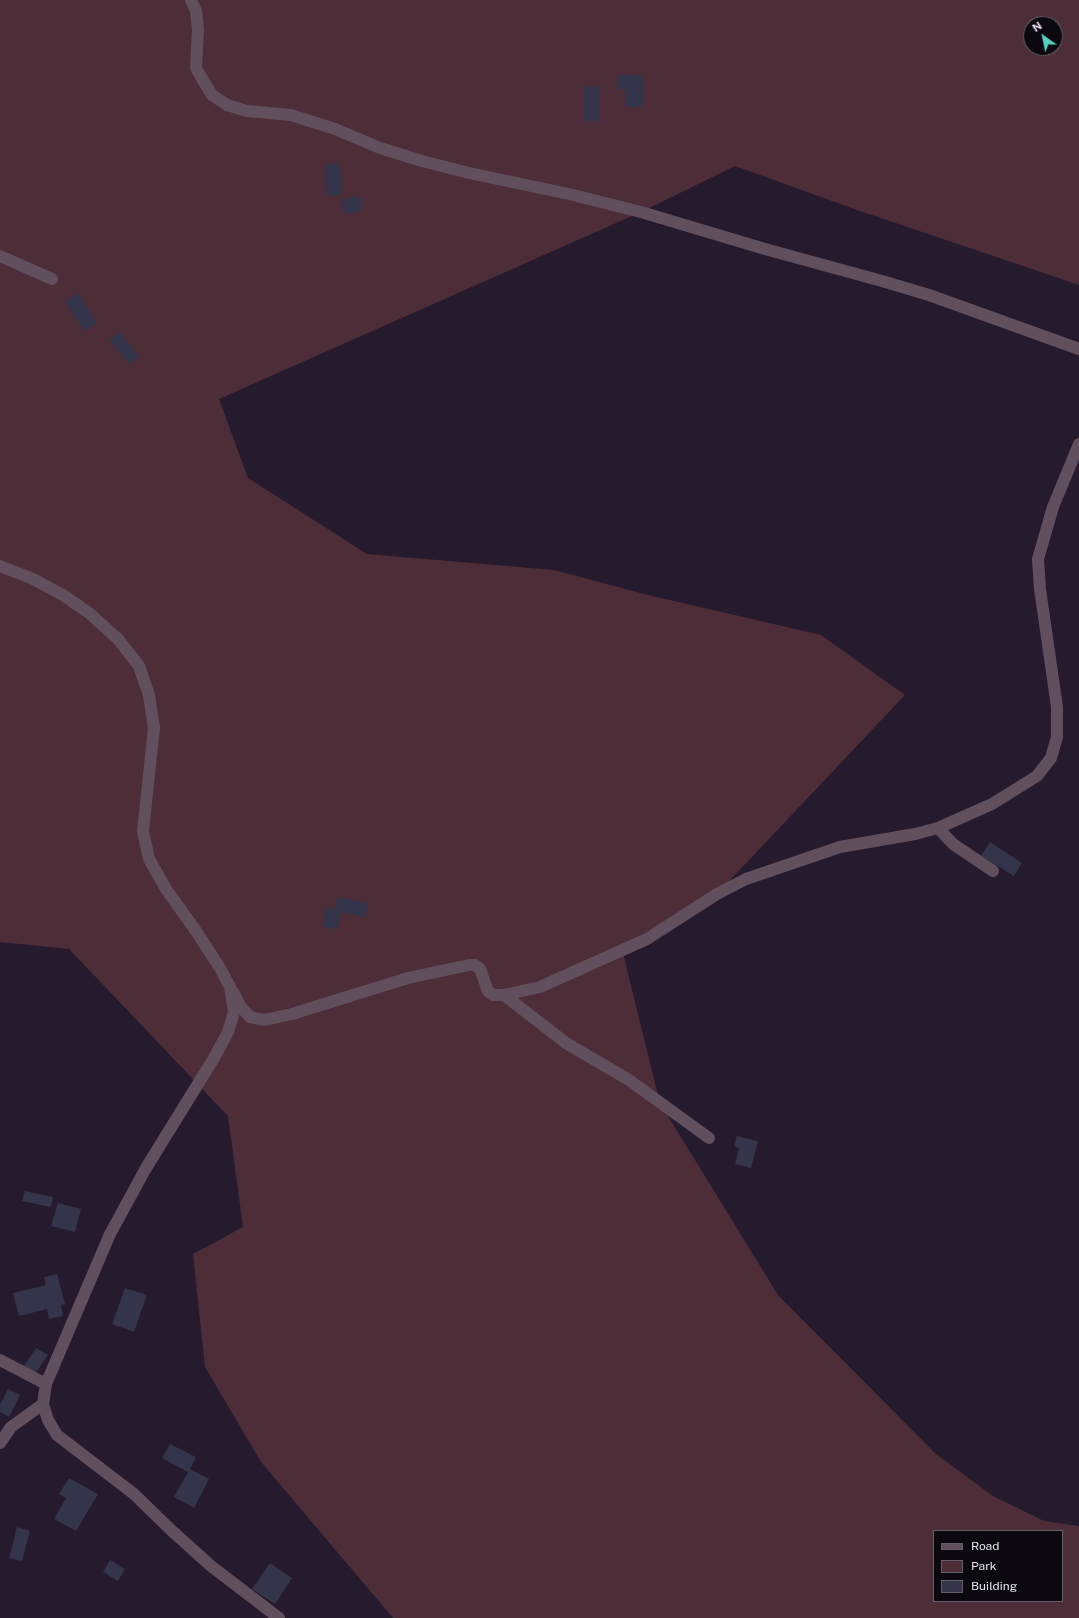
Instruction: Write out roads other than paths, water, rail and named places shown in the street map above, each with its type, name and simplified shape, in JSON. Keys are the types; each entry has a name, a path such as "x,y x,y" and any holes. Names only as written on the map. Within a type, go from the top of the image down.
{"street":[{"path":"191,0 196,11 198,30 196,68 212,94 227,105 247,111 291,115 335,129 380,148 422,161 469,173 569,194 641,212 765,249 882,281 935,297 1079,350"},
{"path":"0,256 52,279"},
{"path":"0,566 31,578 63,595 89,613 118,638 139,666 149,696 154,728 143,831 148,859 166,889 220,968 241,1006 250,1017 264,1020 292,1014 408,978 469,965 480,969 488,991 493,995 504,995 540,987 647,939 717,894 746,880 840,847 915,834 938,828 992,804 1037,776 1051,758 1057,737 1057,707 1040,589 1038,559 1053,507 1079,444"},
{"path":"938,828 953,844 993,871"},
{"path":"230,987 234,1012 228,1032 214,1058 146,1168 110,1234 46,1384 43,1404 48,1420 57,1435 134,1494 211,1566 279,1618"},
{"path":"504,995 566,1043 629,1080 709,1138"},
{"path":"0,1360 46,1384"},
{"path":"0,1443 11,1427 43,1404"}]}
